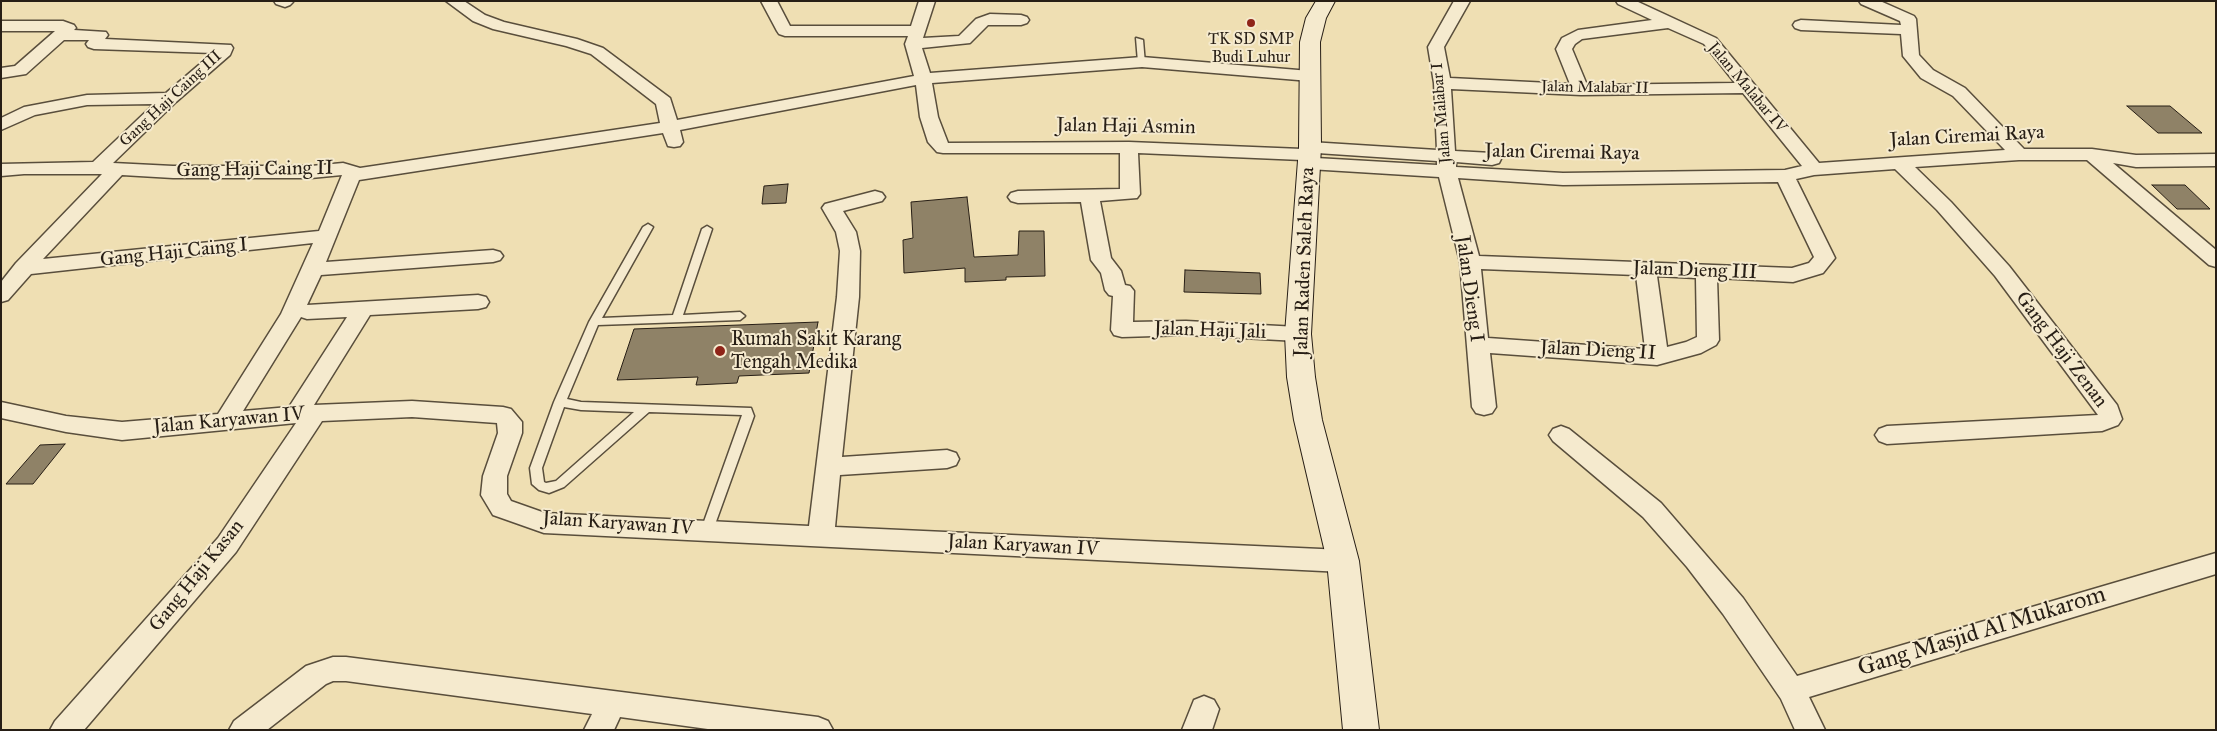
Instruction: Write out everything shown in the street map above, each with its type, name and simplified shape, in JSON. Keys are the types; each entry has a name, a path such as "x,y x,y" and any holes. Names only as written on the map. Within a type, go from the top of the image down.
{"main road":[{"name":"Jalan Raden Saleh Raya","path":"1326,1 1316,18 1312,34 1309,155 1298,334 1301,377 1308,420 1343,561 1361,730"}],"street":[{"path":"453,1 479,18 499,26 571,42 598,51 668,122"},
{"path":"769,1 778,23 783,31 786,32 964,40 975,28 990,19 1021,20"},
{"path":"923,79 915,37 927,1"},
{"name":"Jalan Malabar I","path":"1446,164 1442,84 1436,47 1462,1"},
{"path":"1624,1 1668,22"},
{"path":"1866,1 1908,19 1911,56 1927,74 1959,92 2019,154"},
{"path":"1581,90 1564,49 1568,42 1578,35 1668,22"},
{"name":"Jalan Malabar IV","path":"1668,22 1710,41 1814,169"},
{"path":"1801,25 1908,30"},
{"path":"1,26 67,26 68,28 20,70 1,74"},
{"name":"Gang Haji Caing III","path":"1,295 107,169 170,98 224,52 226,48 94,44 100,35 61,35"},
{"path":"352,175 923,79 1142,62 1310,76"},
{"name":"Jalan Haji Asmin","path":"923,79 929,117 937,142 943,148 1129,148 1309,155"},
{"name":"Jalan Malabar II","path":"1442,84 1581,90 1748,88"},
{"path":"1,125 25,113 88,100 170,98"},
{"name":"Jalan Ciremai Raya","path":"2092,156 2113,149 2216,147"},
{"path":"1018,197 1130,194 1129,148"},
{"name":"Jalan Ciremai Raya","path":"1602,171 1785,176 1814,169 2019,154 2092,156 2136,162 2216,160"},
{"name":"Jalan Ciremai Raya","path":"1309,155 1446,164 1563,179 1602,171 1780,162 1814,169"},
{"path":"2092,156 2212,254"},
{"name":"Gang Haji Zenan","path":"1888,435 2102,423 2110,419 2109,411 2002,271 1944,206 1899,162"},
{"name":"Jalan Dieng I","path":"1446,164 1470,262 1484,407"},
{"path":"1,170 24,168 107,169"},
{"name":"Gang Haji Caing II","path":"107,169 173,172 302,172 343,169 353,171 313,269 292,314 224,423"},
{"name":"Jalan Dieng III","path":"1470,262 1793,275 1816,268 1825,258 1785,176"},
{"name":"Jalan Haji Jali","path":"1090,196 1096,240 1101,260 1111,271 1116,290 1123,291 1122,330 1186,328 1298,334"},
{"path":"821,536 848,297 850,251 846,232 832,208 875,197"},
{"name":"Gang Haji Caing I","path":"23,268 326,236"},
{"path":"313,269 493,256"},
{"path":"1646,269 1657,356"},
{"name":"Jalan Dieng II","path":"1478,345 1657,356 1694,348 1708,340 1706,271"},
{"path":"307,312 478,302"},
{"name":"Gang Haji Kasan","path":"65,730 227,545 305,414 363,310"},
{"name":"Jalan Karyawan IV","path":"1,410 66,424 122,431 305,414 412,409 503,415 510,422 510,433 495,476 494,495 502,508 544,523 1343,561"},
{"path":"1561,435 1652,510 1733,606 1791,690 1810,730"},
{"path":"829,467 947,459"},
{"name":"Gang Masjid Al Mukarom","path":"1791,690 2216,563"},
{"path":"244,730 316,675 333,669 346,669 818,730"},
{"path":"599,730 612,703"}],"lane":[{"path":"1139,40 1142,62"},
{"path":"646,408 560,484 549,488 538,484 536,468 560,402 594,322 648,228"},
{"path":"677,318 707,229"},
{"path":"594,322 740,316"},
{"path":"560,402 581,406 738,409 748,413 707,530"}],"building":[{"path":"2127,106 2170,106 2202,133 2158,133"},
{"path":"788,184 786,203 762,204 764,186"},
{"path":"2152,185 2185,185 2210,209 2177,209"},
{"path":"967,197 974,257 1018,255 1019,231 1044,231 1045,276 1006,277 1006,280 965,282 965,268 904,273 903,240 913,238 911,202"},
{"path":"1185,270 1260,273 1261,294 1184,292"},
{"name":"Rumah Sakit Karang Tengah Medika","path":"818,322 809,373 739,376 737,383 696,385 698,377 617,380 634,329"},
{"path":"65,444 33,484 6,484 40,445"}],"place":[{"name":"TK SD SMP Budi Luhur","path":"1251,23"},
{"name":"Rumah Sakit Karang Tengah Medika","path":"720,351"}]}
